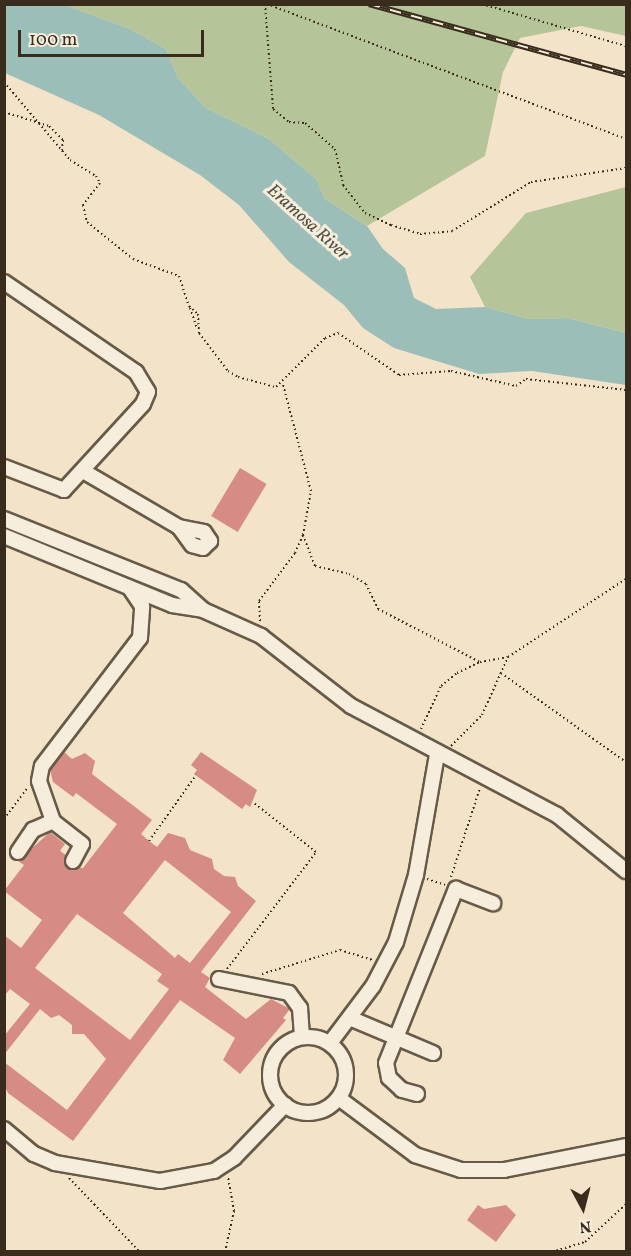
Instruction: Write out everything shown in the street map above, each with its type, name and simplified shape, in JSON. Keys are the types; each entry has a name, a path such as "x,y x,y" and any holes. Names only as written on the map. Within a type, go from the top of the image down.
{"lane":[{"path":"4,282 136,372 147,386 143,404 69,486 58,490 4,467"},
{"path":"83,471 179,527"},
{"path":"4,519 181,590 203,610 261,636 351,706 439,756 557,815 627,871"},
{"path":"4,536 178,608 203,610"},
{"path":"73,861 82,844 52,821 41,792 42,766 140,638 142,606 130,588"},
{"path":"330,1043 352,1019 384,965 416,875 439,756"},
{"path":"18,852 33,831 52,821"},
{"path":"417,1094 402,1090 389,1078 386,1063 456,889 493,903"},
{"path":"219,979 289,993 300,1008 302,1036"},
{"path":"352,1019 433,1053"},
{"path":"302,1036 330,1043 344,1068 340,1099 312,1113 285,1105 270,1079 271,1065 289,1041 302,1036"},
{"path":"340,1099 415,1155 461,1170 504,1170 627,1146"},
{"path":"4,1129 34,1154 55,1163 160,1181 192,1178 224,1165 285,1105"}],"path":[{"path":"627,140 358,39 307,16 266,4 273,109 289,122 305,123 335,149 343,185 365,213 391,225 420,234 452,231 531,182 627,168"},
{"path":"482,4 627,46"},
{"path":"4,82 80,169 91,171 100,183 83,205 87,222 133,259 178,276 198,328 228,372 254,383 282,384"},
{"path":"4,112 36,120 63,140 62,150"},
{"path":"189,306 198,314 198,328"},
{"path":"261,636 259,601 296,553 303,535 311,491 282,384 295,365 338,333 399,375 451,371 516,386 526,379 627,390"},
{"path":"303,535 315,566 349,574 366,584 378,609 480,662"},
{"path":"414,742 441,686 480,662 508,657 627,579"},
{"path":"439,756 482,715 508,657"},
{"path":"501,673 627,762"},
{"path":"149,841 196,775"},
{"path":"416,875 448,886 484,777"},
{"path":"4,819 29,785"},
{"path":"219,979 316,852 254,802"},
{"path":"255,976 346,949 384,965"},
{"path":"55,1163 140,1251"},
{"path":"224,1165 234,1211 225,1251"},
{"path":"552,1251 585,1242 627,1204"}],"green space":[{"path":"65,5 626,5 626,36 581,26 520,38 503,72 485,156 367,226 325,199 316,179 269,139 206,108 178,78 166,49 130,29"},
{"path":"626,187 626,333 568,318 529,319 485,307 470,277 526,213"}],"water":[{"name":"Eramosa River","path":"5,4 65,5 130,29 166,49 178,78 206,108 269,139 316,179 325,199 367,226 383,249 405,268 414,298 436,309 485,307 529,319 568,318 626,333 626,385 532,371 479,374 394,348 363,328 344,305 289,262 239,205 200,175 99,115 5,73"}],"building":[{"path":"240,468 267,484 238,532 211,516"},
{"path":"64,752 72,759 85,753 95,761 92,774 152,820 141,834 149,841 157,847 168,833 185,838 190,850 212,859 214,869 224,876 235,877 238,886 256,901 201,972 210,978 205,987 246,1019 271,999 290,1009 283,1018 286,1020 240,1074 223,1060 235,1038 180,1000 73,1141 8,1093 4,1085 4,1062 67,1110 106,1059 84,1034 72,1034 72,1025 59,1015 51,1018 40,1009 4,1055 4,1036 30,1004 10,989 4,996 4,935 21,948 42,920 4,891 24,865 18,861 50,832 65,844 60,851 66,855 66,866 83,868 117,824 76,793 73,797 53,782 50,770","holes":["165,860 231,912 190,963 178,954 175,958 123,913","77,914 162,974 157,981 169,989 130,1040 35,968"]},
{"path":"201,752 257,790 250,807 246,804 242,809 194,774 197,770 191,765"},
{"path":"478,1205 484,1209 506,1205 516,1215 496,1242 467,1220"}],"railway":[{"path":"369,4 626,75"}]}
